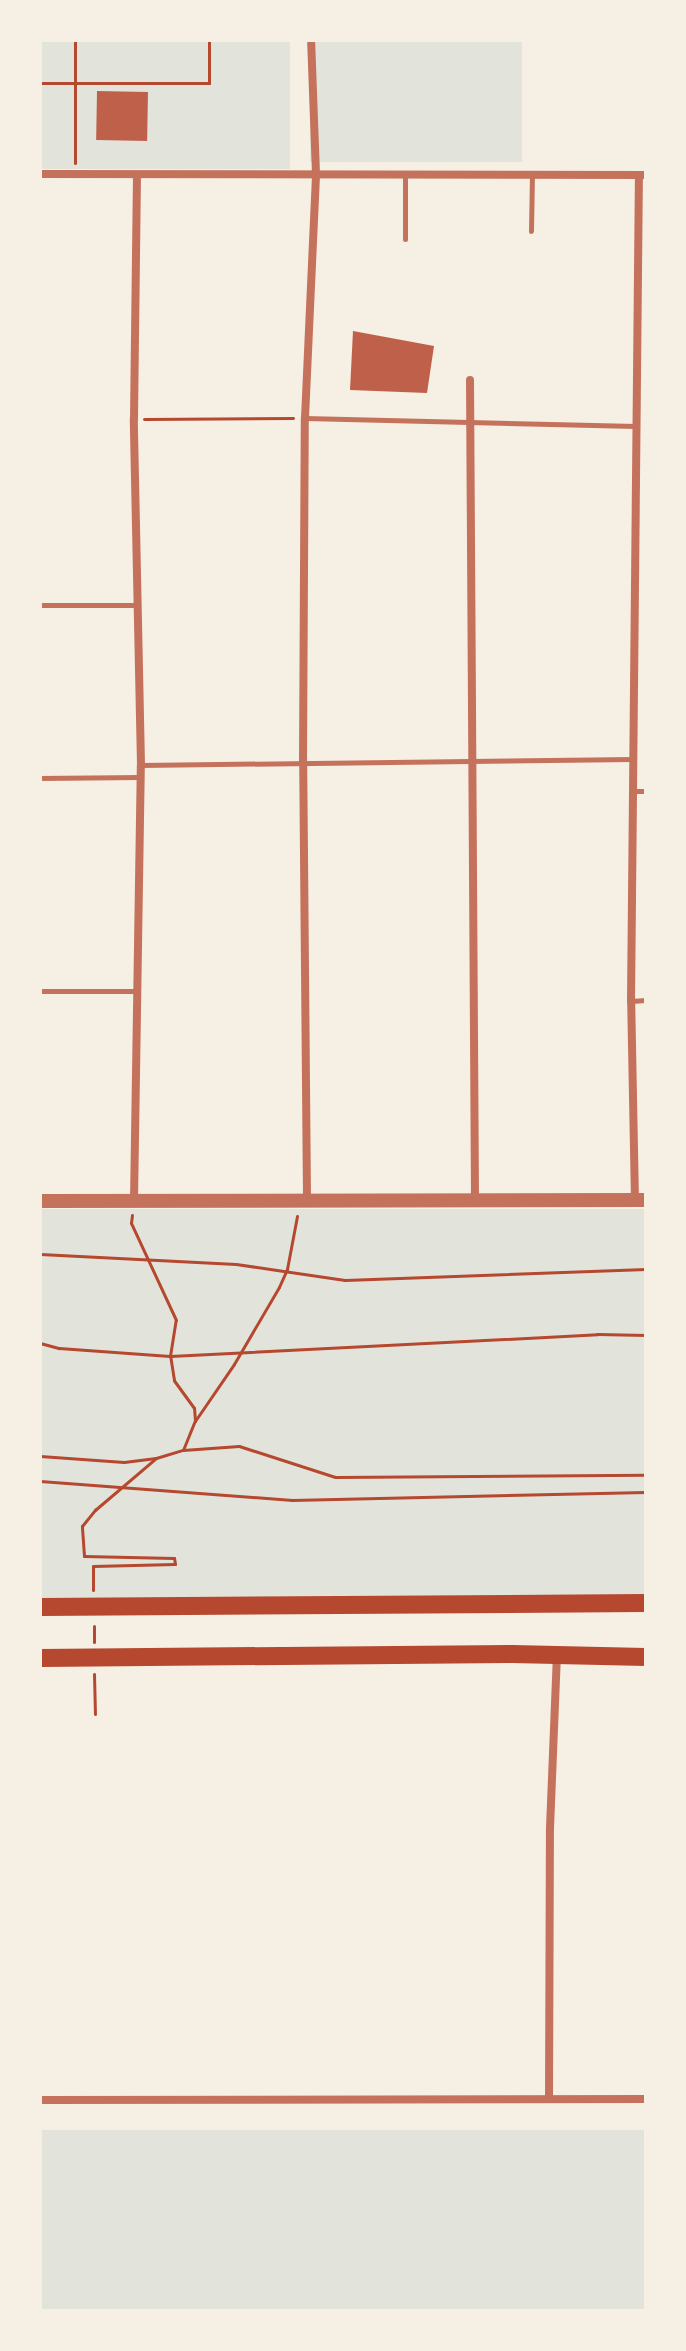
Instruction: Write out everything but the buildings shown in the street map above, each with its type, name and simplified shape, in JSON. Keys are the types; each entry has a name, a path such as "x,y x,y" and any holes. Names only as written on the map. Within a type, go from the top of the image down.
{"highway":[{"path":"40,1607 646,1603"},
{"path":"40,1658 646,1657"}],"street":[{"path":"304,1199 305,418 316,174 311,40"},
{"path":"40,174 643,175 636,426 641,584 633,759 631,1001 640,1200 40,1201"},
{"path":"134,1201 141,777 134,419 137,175"},
{"path":"470,380 475,1200"},
{"path":"549,2099 550,1828 557,1655"},
{"path":"40,2100 646,2099"}],"lane":[{"path":"405,174 405,239"},
{"path":"531,231 532,176"},
{"path":"305,418 636,426"},
{"path":"40,605 137,605"},
{"path":"141,765 633,759"},
{"path":"40,778 141,777"},
{"path":"634,791 646,791"},
{"path":"40,991 137,991"},
{"path":"631,1001 646,1000"}],"path":[{"path":"75,40 75,175"},
{"path":"40,83 209,83 209,40"},
{"path":"134,419 305,418"},
{"path":"183,1450 195,1421 241,1352 287,1269 304,1199"},
{"path":"134,1201 131,1223 176,1320 170,1356 174,1380 194,1408 195,1421"},
{"path":"40,1254 149,1257 287,1269 345,1280 646,1269"},
{"path":"40,1343 59,1348 170,1356 646,1335"},
{"path":"40,1456 124,1462 156,1458 183,1450 239,1446 335,1477 646,1475"},
{"path":"93,1572 93,1566 175,1564 174,1558 84,1556 82,1526 95,1510 156,1458"},
{"path":"40,1481 292,1500 646,1492"},
{"path":"95,1692 95,1714"}],"shaded area":[{"path":"40,40 290,40 290,169 40,169"},
{"path":"310,40 522,40 522,162 310,162"},
{"path":"40,1209 646,1209 646,1603 40,1603"},
{"path":"40,2130 646,2130 646,2311 40,2311"}]}
